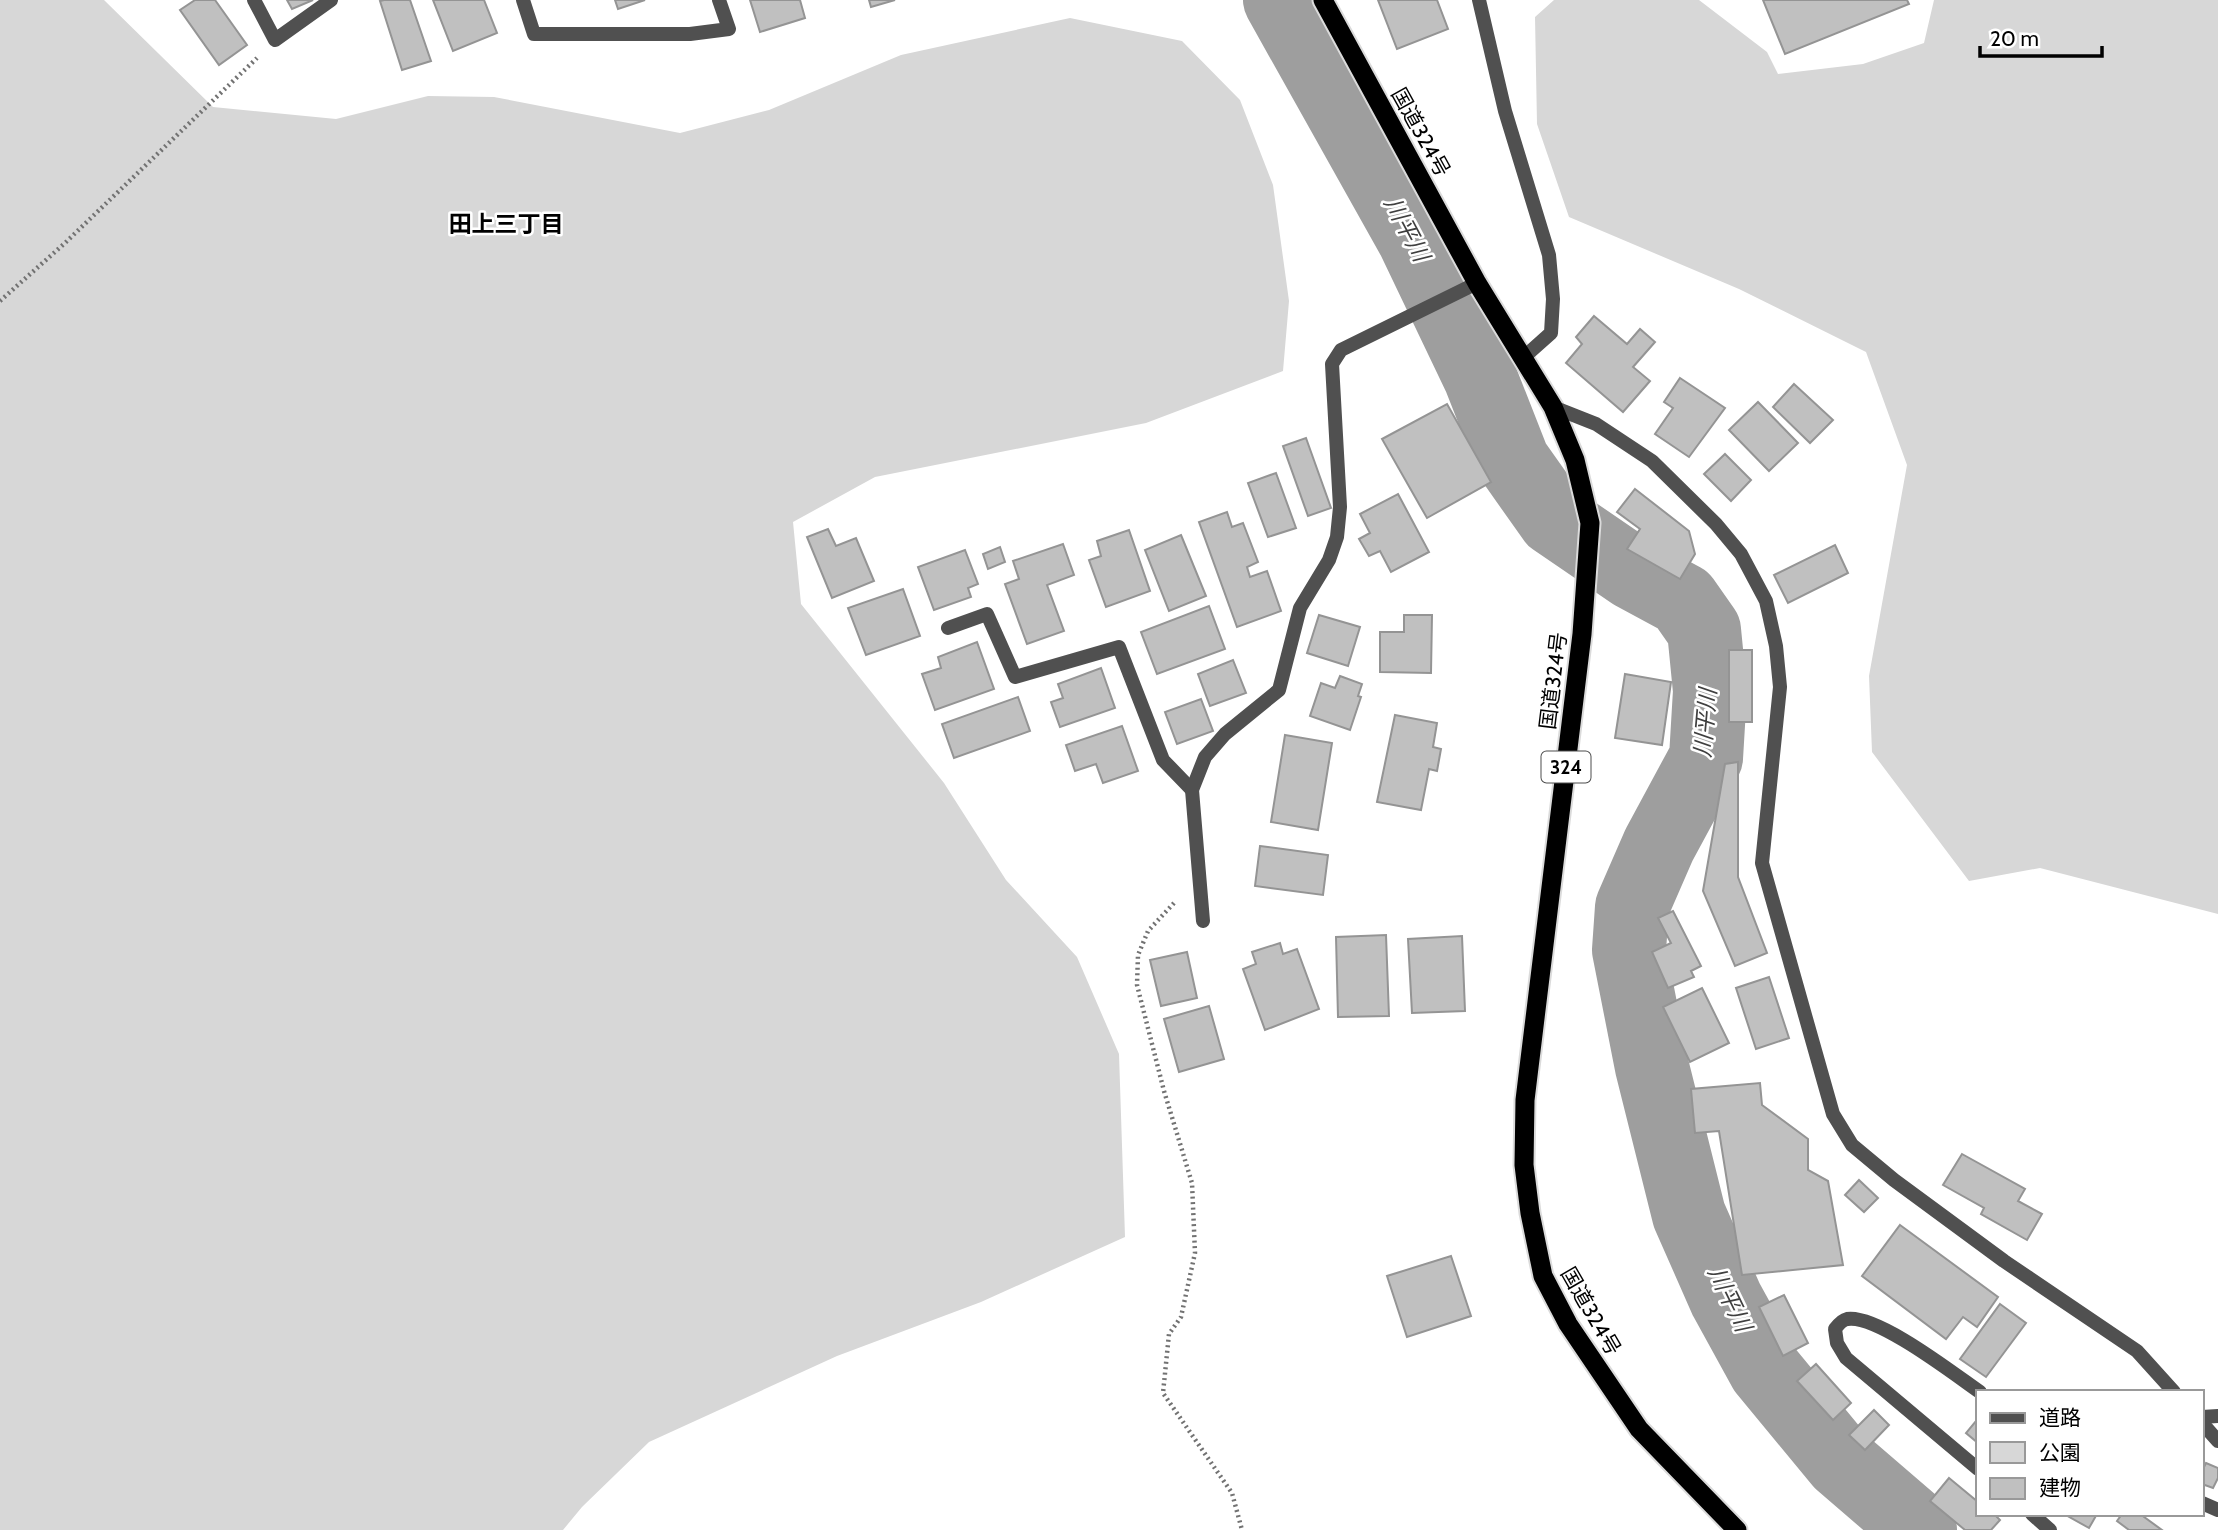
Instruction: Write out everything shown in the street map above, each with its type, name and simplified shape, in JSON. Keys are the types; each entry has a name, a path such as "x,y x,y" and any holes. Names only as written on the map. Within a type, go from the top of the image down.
{"highway":[{"name":"国道324号","path":"1323,0 1477,283 1553,407 1575,460 1590,523 1582,634 1525,1100 1524,1165 1530,1213 1544,1276 1567,1324 1639,1429 1737,1530"}],"street":[{"path":"254,0 275,40 331,0"},
{"path":"523,0 534,34 690,34 729,29 719,0"},
{"path":"1479,0 1505,111 1549,256 1553,299 1552,333 1524,357"},
{"path":"1203,921 1192,790 1205,757 1225,734 1279,690 1300,608 1329,560 1337,537 1339,507 1332,364 1341,350 1477,283"},
{"path":"1553,407 1596,424 1652,461 1716,524 1741,554 1766,601 1776,646 1780,687 1762,863 1833,1114 1852,1145 1894,1180 2004,1261 2137,1352 2172,1390"},
{"path":"948,628 987,614 1015,677 1119,647 1163,760 1192,790"},
{"path":"1976,1467 1846,1358 1837,1343 1835,1329 1840,1322 1847,1319 1864,1320 1911,1344 1977,1390"},
{"path":"2204,1425 2218,1441"},
{"path":"2034,1516 2050,1530"}],"path":[{"path":"0,301 75,234 275,40"},
{"path":"1199,877 1148,930 1138,955 1137,985 1164,1091 1192,1183 1195,1253 1181,1317 1169,1334 1163,1393 1232,1493 1242,1530"}],"green space":[{"path":"0,0 104,0 213,107 336,119 428,96 494,97 680,133 769,110 901,55 1070,18 1182,41 1240,100 1273,185 1289,301 1283,371 1146,423 875,477 793,522 801,604 944,783 1006,880 1077,957 1119,1054 1125,1237 981,1302 837,1356 649,1442 582,1507 563,1530 0,1530"},
{"path":"1554,0 1699,0 1767,52 1778,74 1863,64 1924,43 1934,0 2218,0 2218,914 2040,868 1969,881 1872,752 1869,676 1907,465 1866,352 1739,289 1569,217 1537,124 1535,17"}],"building":[{"path":"195,0 215,0 247,45 219,65 180,10"},
{"path":"287,0 313,0 292,9"},
{"path":"410,0 431,61 402,70 380,1"},
{"path":"433,0 484,0 497,33 453,51"},
{"path":"615,0 645,0 618,9"},
{"path":"750,0 800,0 805,18 760,32"},
{"path":"869,0 895,0 871,7"},
{"path":"1378,0 1437,0 1448,29 1397,49"},
{"path":"1763,0 1907,0 1909,4 1785,54"},
{"path":"1594,316 1627,344 1640,329 1655,342 1633,367 1650,381 1623,412 1566,363 1582,344 1576,337"},
{"path":"1680,378 1725,408 1689,457 1655,434 1673,408 1664,402"},
{"path":"1794,384 1833,420 1810,443 1773,407"},
{"path":"1758,402 1798,443 1769,471 1729,430"},
{"path":"1447,404 1491,482 1427,518 1382,439"},
{"path":"1306,438 1331,508 1308,516 1283,446"},
{"path":"1725,454 1751,480 1731,501 1704,474"},
{"path":"1276,473 1296,528 1268,537 1248,483"},
{"path":"1635,489 1689,531 1695,554 1680,579 1627,549 1640,529 1617,512"},
{"path":"1398,494 1429,552 1391,572 1380,551 1369,556 1359,539 1370,533 1360,514"},
{"path":"1227,512 1232,527 1243,523 1258,562 1247,567 1250,577 1267,571 1281,611 1237,627 1199,522"},
{"path":"828,529 836,546 856,538 874,581 832,598 807,537"},
{"path":"1129,530 1150,591 1106,607 1089,560 1101,556 1097,541"},
{"path":"1181,535 1206,596 1169,611 1145,550"},
{"path":"1063,544 1074,575 1047,585 1064,631 1027,644 1005,584 1019,579 1013,561"},
{"path":"1835,545 1848,573 1788,603 1774,575"},
{"path":"1000,547 1005,562 988,569 983,554"},
{"path":"965,550 978,584 968,588 971,597 934,610 918,567"},
{"path":"903,589 920,636 866,655 848,608"},
{"path":"1209,606 1225,649 1157,674 1141,632"},
{"path":"1319,615 1360,627 1348,666 1307,653"},
{"path":"1404,615 1432,615 1431,673 1380,672 1380,632 1404,632"},
{"path":"977,642 994,689 935,710 922,674 941,668 938,657"},
{"path":"1729,650 1752,650 1752,722 1729,722"},
{"path":"1233,660 1246,693 1210,706 1198,674"},
{"path":"1101,668 1115,708 1060,727 1051,702 1063,698 1058,684"},
{"path":"1625,674 1671,682 1662,745 1615,738"},
{"path":"1340,676 1362,684 1358,696 1361,697 1350,730 1310,716 1321,683 1335,688"},
{"path":"1018,697 1030,731 954,758 942,724"},
{"path":"1201,699 1213,731 1177,744 1165,712"},
{"path":"1395,715 1437,723 1433,747 1441,749 1437,771 1429,769 1421,810 1377,802"},
{"path":"1122,726 1138,771 1103,783 1096,764 1075,771 1066,745"},
{"path":"1285,735 1332,743 1318,830 1271,822"},
{"path":"1738,762 1738,877 1767,953 1735,966 1703,891 1725,764"},
{"path":"1260,846 1328,855 1323,895 1255,886"},
{"path":"1673,911 1701,966 1691,971 1694,977 1668,988 1652,952 1671,943 1658,918"},
{"path":"1386,935 1389,1016 1338,1017 1336,937"},
{"path":"1462,936 1465,1011 1412,1013 1408,939"},
{"path":"1280,943 1283,954 1297,949 1319,1009 1265,1030 1243,969 1256,964 1252,952"},
{"path":"1187,952 1197,998 1161,1006 1150,960"},
{"path":"1769,977 1789,1038 1756,1049 1736,988"},
{"path":"1702,988 1729,1043 1690,1062 1663,1007"},
{"path":"1209,1006 1224,1059 1179,1072 1164,1019"},
{"path":"1760,1083 1762,1105 1808,1139 1808,1170 1828,1181 1843,1265 1742,1275 1719,1131 1695,1133 1691,1089"},
{"path":"1962,1154 2025,1189 2018,1201 2042,1214 2027,1240 1981,1214 1984,1208 1943,1185"},
{"path":"1859,1180 1878,1198 1864,1212 1845,1195"},
{"path":"1900,1225 1998,1297 1977,1327 1963,1317 1946,1339 1862,1276"},
{"path":"1451,1256 1471,1316 1407,1337 1387,1276"},
{"path":"1784,1295 1808,1343 1783,1356 1759,1307"},
{"path":"2000,1304 2026,1323 1986,1377 1960,1359"},
{"path":"1816,1364 1851,1403 1833,1420 1797,1381"},
{"path":"1874,1410 1889,1425 1865,1450 1849,1435"},
{"path":"1976,1421 1976,1441 1966,1433"},
{"path":"2206,1463 2218,1468 2218,1478 2213,1488 2204,1485"},
{"path":"1949,1478 1976,1500 1976,1516 1996,1516 2000,1520 1991,1530 1965,1530 1930,1501"},
{"path":"2068,1516 2096,1516 2089,1528"},
{"path":"2121,1516 2143,1516 2162,1530 2129,1530 2117,1521"}],"waterway":[{"name":"川平川","path":"1280,0 1414,239 1480,377 1513,461 1554,519 1633,573 1683,600 1704,630 1710,691 1706,758 1659,845 1632,907 1629,950 1652,1067 1689,1215 1726,1299 1765,1370 1841,1462 1920,1530"}],"district":[{"name":"田上三丁目","path":"506,224"}]}
